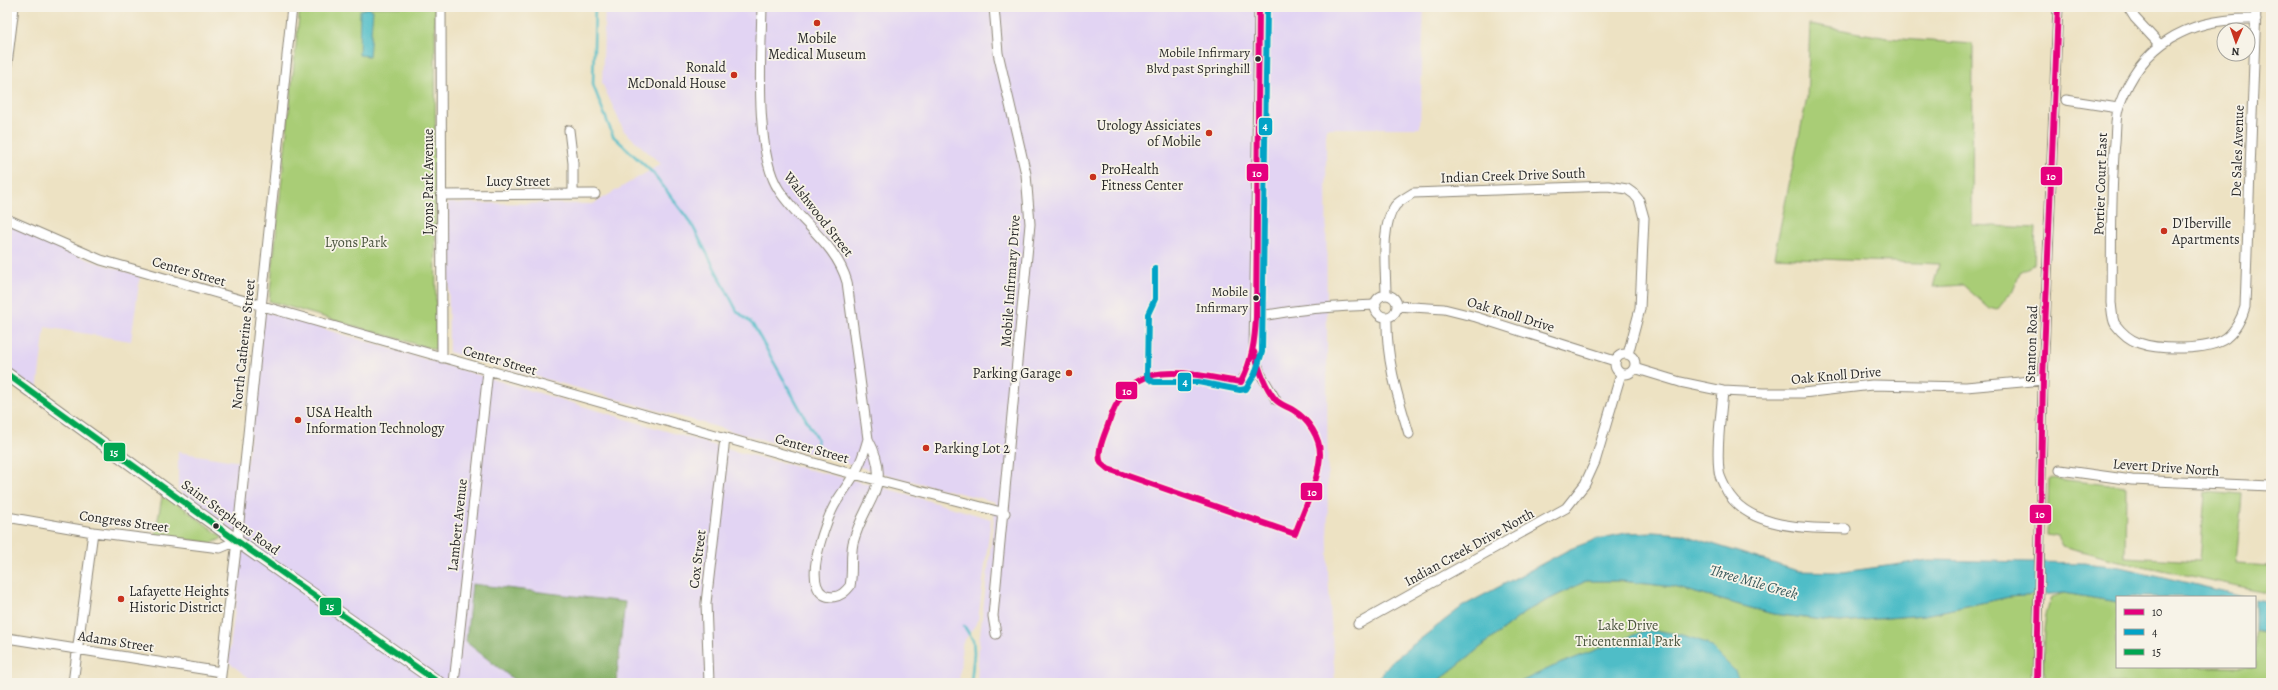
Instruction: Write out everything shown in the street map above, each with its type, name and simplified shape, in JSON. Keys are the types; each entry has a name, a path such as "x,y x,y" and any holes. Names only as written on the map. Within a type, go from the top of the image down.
{"main road":[{"name":"Saint Stephens Road","path":"7,374 237,541 439,683"}],"street":[{"path":"7,64 14,7"},
{"name":"North Catherine Street","path":"220,683 237,541 292,7"},
{"name":"Lyons Park Avenue","path":"441,7 442,358"},
{"name":"Walshwood Street","path":"762,7 763,135 770,176 785,200 833,250 844,269 868,438 876,458 879,481 853,544 850,586 839,596 831,597 820,592 815,586 817,559 826,524 842,491 854,474 868,438"},
{"name":"Mobile Infirmary Drive","path":"994,7 998,53 1026,174 1030,224 1004,513 993,616 996,634"},
{"path":"1241,382 1248,371 1254,352 1256,317 1259,7"},
{"name":"Stanton Road","path":"2037,683 2043,380 2058,7"},
{"path":"2128,7 2135,18 2160,45"},
{"name":"De Sales Avenue","path":"2124,334 2138,343 2159,347 2208,346 2227,338 2242,317 2247,295 2256,7"},
{"name":"Portier Court East","path":"2124,334 2114,323 2111,303 2113,168 2118,108 2134,72 2160,45 2201,24 2237,19 2256,19"},
{"path":"2066,100 2118,108"},
{"path":"568,130 573,163 573,194"},
{"name":"Indian Creek Drive South","path":"1386,295 1386,239 1388,220 1396,206 1413,193 1608,186 1627,189 1639,200 1644,218 1643,277 1640,309 1628,354"},
{"name":"Lucy Street","path":"442,195 595,194"},
{"name":"Center Street","path":"7,219 101,260 725,438 879,481 1004,513"},
{"path":"1386,295 1395,300 1397,306 1393,314 1387,317 1378,312 1376,305 1378,299 1386,295"},
{"path":"1256,317 1295,309 1324,306 1376,305"},
{"name":"Oak Knoll Drive","path":"1397,306 1444,310 1476,317 1615,361"},
{"path":"1387,317 1386,341 1391,376 1409,434"},
{"path":"1254,352 1263,380 1276,400"},
{"path":"1628,354 1634,358 1634,368 1630,373 1621,374 1615,368 1615,361 1618,356 1628,354"},
{"name":"Oak Knoll Drive","path":"1634,368 1680,382 1723,391 1803,394 1872,385 1966,387 2043,380"},
{"name":"Lambert Avenue","path":"454,683 488,371"},
{"name":"Indian Creek Drive North","path":"1358,624 1549,519 1566,508 1585,484 1594,462 1621,374"},
{"path":"1723,391 1719,430 1719,472 1729,496 1742,509 1790,526 1846,530"},
{"name":"Cox Street","path":"709,683 706,603 725,438"},
{"name":"Levert Drive North","path":"2060,470 2140,481 2271,486"},
{"name":"Congress Street","path":"7,517 93,532 220,548 237,541"},
{"path":"73,683 93,532"},
{"name":"Adams Street","path":"7,638 221,672"}],"shaded area":[{"name":"Mobile Infirmary","path":"605,7 1424,7 1420,128 1326,128 1328,573 1335,683 977,683 979,643 996,502 903,479 449,352 448,203 593,204 661,164 624,131 602,83"},
{"path":"7,223 86,259 140,276 131,341 45,327 37,391 7,369"},
{"path":"264,311 733,451 885,488 991,519 978,621 962,644 959,683 617,683 625,602 472,584 466,642 518,683 256,683 228,662 244,542 178,490 178,452 247,463"}],"green space":[{"name":"Lyons Park","path":"300,7 435,7 436,350 269,301"},
{"path":"1810,24 1888,38 1973,44 1972,225 2036,228 2034,265 2020,272 2013,290 1997,310 1989,308 1963,285 1933,287 1939,264 1774,257 1807,98"},
{"path":"2049,478 2126,487 2125,557 2200,561 2205,492 2242,495 2236,564 2271,566 2271,593 2119,561 2062,546 2058,537 2047,535"},
{"path":"163,492 222,537 221,539 212,543 155,535"},
{"name":"Lake Drive Tricentennial Park","path":"1586,581 1621,581 1674,587 1773,614 1839,622 1924,615 2009,597 2038,595 2037,683 1435,683 1528,610"},
{"path":"472,584 625,602 616,683 518,683 466,642"},
{"path":"2064,593 2116,602 2116,668 2256,668 2256,631 2271,635 2271,683 2044,683 2043,640 2051,597"}],"water":[{"path":"368,8 373,10 369,56 359,55 360,10"},
{"name":"Three Mile Creek","path":"1653,532 1681,534 1798,571 1843,572 1929,560 2084,563 2120,567 2244,596 2116,596 2116,602 2064,593 2009,597 1924,615 1839,622 1773,614 1674,587 1621,581 1586,581 1528,610 1435,683 1374,683 1392,661 1463,606 1570,549 1597,539 1626,533"},
{"path":"2256,599 2271,602 2271,634 2256,631"},
{"path":"1644,631 1660,631 1683,635 1707,643 1734,670 1741,683 1518,683 1552,667"}],"waterway":[{"path":"595,7 593,85 613,136 653,173 691,223 737,311 753,325 817,439 817,452"},
{"path":"964,626 973,640 974,653 971,683"}],"transit line":[{"name":"10","path":"1254,352 1262,377 1271,394 1279,403 1293,410 1304,418 1316,436 1320,449 1317,476 1295,534 1108,469 1101,463 1099,454 1108,425 1118,402 1130,387 1145,378 1161,374 1180,373 1241,382 1248,366 1254,342 1256,317 1259,7"},
{"name":"4","path":"1155,268 1155,299 1148,314 1147,374 1149,379 1154,382 1198,382 1240,390 1246,389 1255,374 1262,352 1267,7"},
{"name":"10","path":"2037,683 2043,380 2058,7"},
{"name":"15","path":"7,374 237,541 439,683"}],"place":[{"name":"Mobile Medical Museum","path":"817,23"},
{"name":"Mobile Infirmary Blvd past Springhill","path":"1258,59"},
{"name":"Ronald McDonald House","path":"734,75"},
{"name":"Urology Assiciates of Mobile","path":"1209,133"},
{"name":"ProHealth Fitness Center","path":"1093,177"},
{"name":"D'Iberville Apartments","path":"2164,231"},
{"name":"Mobile Infirmary","path":"1256,298"},
{"name":"Parking Garage","path":"1069,373"},
{"name":"USA Health Information Technology","path":"298,420"},
{"name":"Parking Lot 2","path":"926,448"},
{"name":"Lafayette Heights Historic District","path":"121,599"}]}
